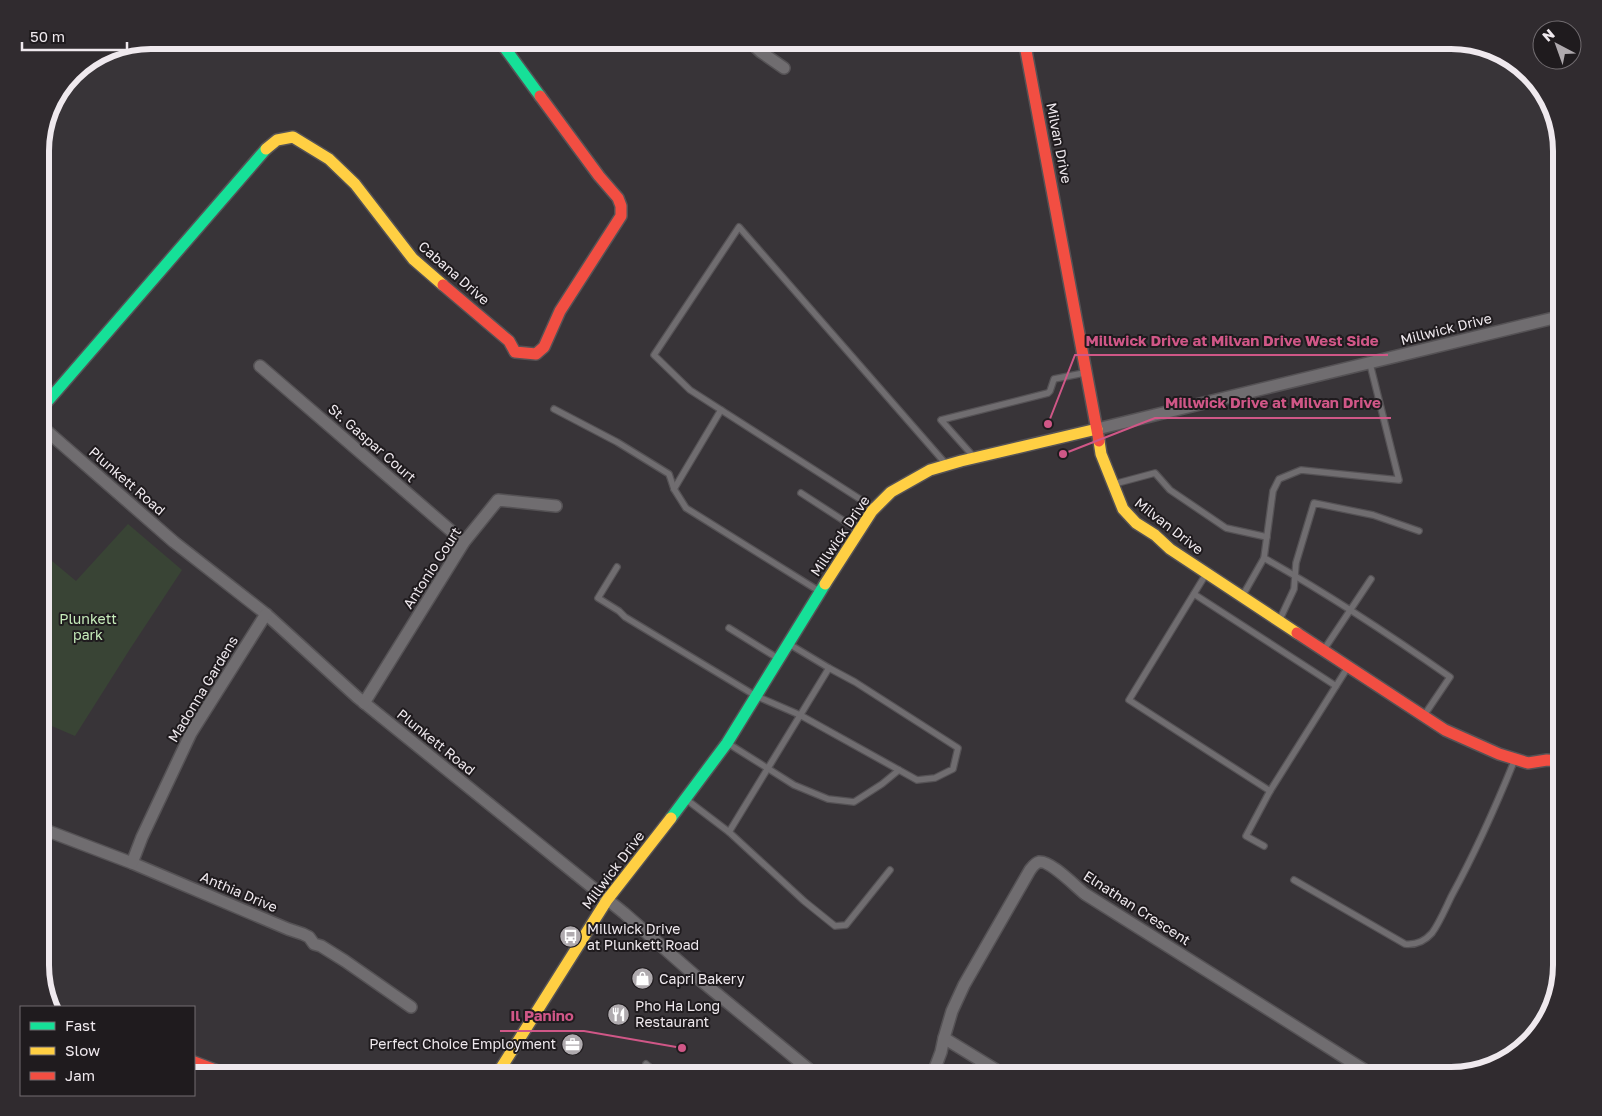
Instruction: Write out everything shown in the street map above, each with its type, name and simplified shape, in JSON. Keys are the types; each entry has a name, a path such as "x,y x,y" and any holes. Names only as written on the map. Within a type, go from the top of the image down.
{"street":[{"name":"Cabana Drive","path":"49,400 262,152 277,140 293,137 329,159 355,184 413,259 508,341 515,352 536,354 544,347 560,311 617,223 622,211 617,195 599,176 506,49"},
{"path":"758,49 784,68"},
{"name":"Milvan Drive","path":"1026,49 1101,454 1123,509 1132,519 1155,534 1170,549 1206,574 1446,730 1499,754 1528,763 1553,760"},
{"name":"Millwick Drive","path":"502,1067 607,900 686,799 727,742 859,530 874,508 891,492 930,470 947,465 1553,318"},
{"name":"St. Gaspar Court","path":"260,366 464,542"},
{"name":"Plunkett Road","path":"49,433 174,542 266,614 364,703 607,900 806,1067"},
{"name":"Antonio Court","path":"364,703 464,542 498,500 556,506"},
{"name":"Madonna Gardens","path":"132,863 142,837 191,733 266,614"},
{"name":"Anthia Drive","path":"49,831 132,863 288,930 303,934 314,944 321,946 345,961 412,1008"},
{"name":"Elnathan Crescent","path":"935,1067 952,1011 964,985 1030,870 1037,862 1046,863 1054,868 1085,894 1360,1067"},
{"path":"944,1038 991,1067"},
{"path":"195,1062 207,1067"}],"lane":[{"path":"874,508 690,390 654,355 739,227 947,465"},
{"path":"1242,597 1264,558 1273,491 1280,479 1301,470 1398,480 1370,364"},
{"path":"974,458 941,420 1048,393 1054,379 1086,373"},
{"path":"554,409 616,442 669,474 674,489 686,508 821,592"},
{"path":"674,489 721,410"},
{"path":"1112,484 1155,473 1170,490 1226,528 1267,537"},
{"path":"801,493 859,530"},
{"path":"1279,621 1294,589 1296,563 1314,503 1373,515 1419,531"},
{"path":"1264,558 1350,610 1450,677 1424,716"},
{"path":"617,567 598,598 625,617 756,696 800,715 917,780 935,778 952,769 958,748 856,682 788,644"},
{"path":"1206,574 1129,700 1270,792"},
{"path":"1323,650 1371,579"},
{"path":"1194,594 1336,686"},
{"path":"729,628 779,659"},
{"path":"1264,846 1246,836 1270,792 1348,667"},
{"path":"729,832 829,668"},
{"path":"727,742 794,785 828,800 854,802 882,784 899,770"},
{"path":"1294,880 1405,944 1414,945 1419,943 1431,933 1466,870 1484,833 1515,759"},
{"path":"686,799 729,832 804,902 835,926 846,925 890,870"},
{"path":"646,1064 650,1067"}],"green space":[{"name":"Plunkett park","path":"128,524 182,570 75,736 49,725 49,558 76,581"}],"traffic: fast":[{"path":"506,49 540,96"},
{"path":"49,400 266,149"},
{"path":"671,818 727,743 825,584"}],"traffic: slow":[{"path":"266,149 277,140 293,137 329,159 355,184 413,259 443,285"},
{"path":"825,584 872,511 891,492 930,470 1097,429"},
{"path":"1099,441 1101,454 1123,509 1136,523 1155,535 1170,549 1297,633"},
{"path":"502,1067 607,900 671,818"}],"traffic: jam":[{"path":"1026,49 1099,441"},
{"path":"443,285 509,341 515,352 536,354 544,347 560,311 621,216 621,206 618,198 599,176 540,96"},
{"path":"1297,633 1445,730 1499,754 1528,763 1553,760"},
{"path":"195,1062 207,1067"}],"place":[{"name":"Millwick Drive at Milvan Drive West Side","path":"1048,424"},
{"name":"Millwick Drive at Milvan Drive","path":"1063,454"},
{"name":"Millwick Drive at Plunkett Road","path":"571,937"},
{"name":"Capri Bakery","path":"643,979"},
{"name":"Pho Ha Long Restaurant","path":"619,1014"},
{"name":"Perfect Choice Employment","path":"572,1044"},
{"name":"Il Panino","path":"682,1048"}]}
